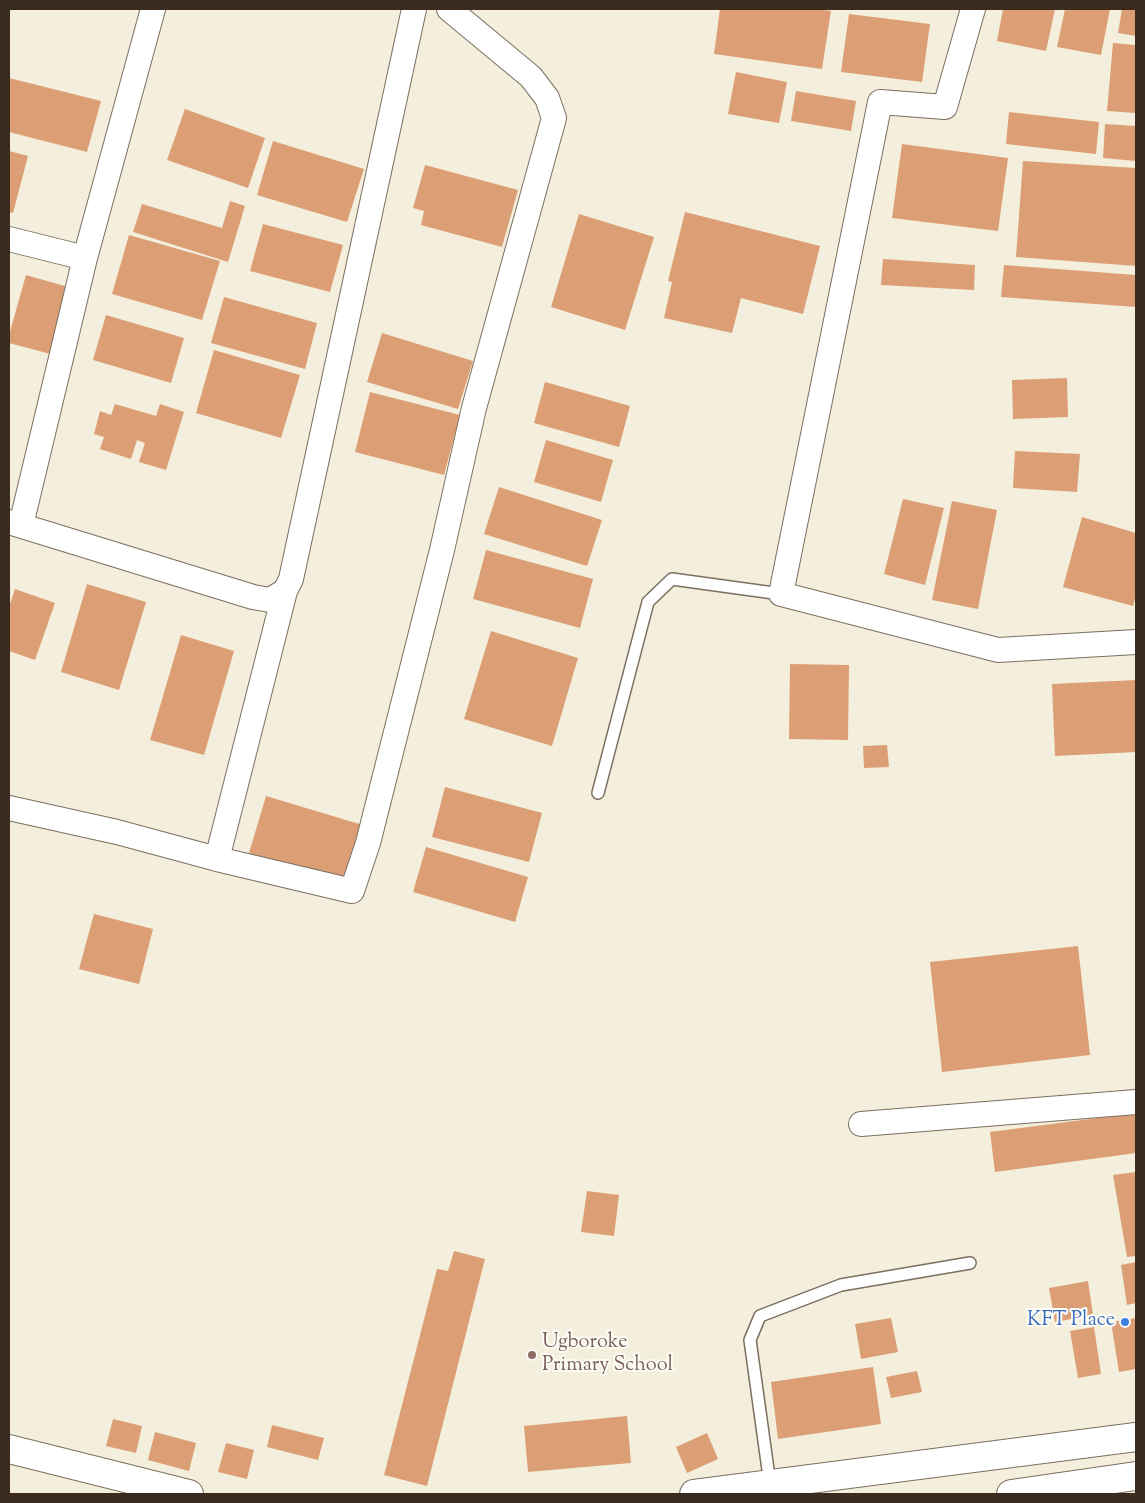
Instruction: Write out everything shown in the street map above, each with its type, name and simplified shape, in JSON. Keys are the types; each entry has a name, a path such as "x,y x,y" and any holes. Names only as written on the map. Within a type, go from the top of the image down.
{"street":[{"path":"152,9 15,523 254,597 270,600 285,591"},
{"path":"217,859 285,591 291,579 414,9"},
{"path":"9,808 117,832 217,859 352,891 368,844 442,550 474,408 554,118 547,98 532,77 448,9"},
{"path":"973,9 945,107 880,102 781,594 998,650 1136,642"},
{"path":"9,239 85,258"},
{"path":"861,1124 1136,1102"},
{"path":"694,1494 1136,1437"},
{"path":"9,1449 189,1494"},
{"path":"1011,1494 1136,1476"}],"lane":[{"path":"598,793 648,602 672,579 781,594"},
{"path":"770,1484 750,1340 760,1316 841,1284 970,1263"}],"building":[{"path":"720,9 817,9 831,11 822,69 714,54"},
{"path":"1003,9 1055,9 1046,51 997,41"},
{"path":"1065,9 1110,9 1101,55 1057,47"},
{"path":"1122,9 1136,9 1136,36 1118,33"},
{"path":"849,14 930,24 922,82 841,72"},
{"path":"1113,43 1136,45 1136,113 1107,111"},
{"path":"736,72 787,82 779,123 728,114"},
{"path":"9,78 101,101 87,152 9,132"},
{"path":"796,91 856,101 851,131 791,121"},
{"path":"185,109 265,138 248,188 167,160"},
{"path":"1009,112 1099,122 1096,154 1006,144"},
{"path":"1105,124 1136,126 1136,161 1103,158"},
{"path":"273,141 364,169 347,222 257,195"},
{"path":"902,144 1008,158 998,231 892,218"},
{"path":"9,151 28,156 13,213 9,212"},
{"path":"1023,161 1136,168 1136,266 1016,257"},
{"path":"425,165 518,190 502,247 421,225 424,211 413,208"},
{"path":"230,201 245,206 228,262 133,232 142,204 222,228"},
{"path":"685,212 820,246 803,314 741,298 732,333 664,318 672,282 668,281"},
{"path":"579,214 654,237 625,330 551,307"},
{"path":"263,224 343,245 330,292 250,271"},
{"path":"129,235 220,261 202,320 112,294"},
{"path":"883,259 975,265 974,290 881,285"},
{"path":"1004,265 1136,275 1136,307 1001,297"},
{"path":"26,275 72,288 54,355 9,343 9,335"},
{"path":"224,297 317,323 305,369 211,343"},
{"path":"106,315 184,338 171,383 93,360"},
{"path":"382,333 473,361 458,409 367,382"},
{"path":"214,350 300,375 281,438 196,413"},
{"path":"1067,378 1068,417 1013,419 1012,380"},
{"path":"545,382 630,406 619,447 534,423"},
{"path":"370,392 460,415 444,475 355,452"},
{"path":"115,404 156,416 160,404 184,412 166,470 139,462 145,443 137,440 131,459 100,449 104,437 94,434 100,411 111,415"},
{"path":"546,440 613,460 601,502 534,482"},
{"path":"1015,451 1080,454 1077,492 1013,488"},
{"path":"499,487 602,520 587,566 484,534"},
{"path":"903,499 944,508 925,585 884,574"},
{"path":"952,501 997,510 978,609 932,600"},
{"path":"1082,517 1136,533 1136,595 1133,606 1063,587"},
{"path":"486,550 593,579 580,628 473,599"},
{"path":"87,584 146,602 119,690 61,672"},
{"path":"15,589 55,603 35,660 9,651 9,607"},
{"path":"491,631 578,658 552,746 464,719"},
{"path":"181,635 234,651 204,755 150,740"},
{"path":"790,664 849,665 848,740 789,739"},
{"path":"1136,680 1136,752 1055,756 1052,684"},
{"path":"887,745 889,767 864,768 863,746"},
{"path":"445,787 542,813 529,862 432,837"},
{"path":"266,796 366,826 349,883 249,853"},
{"path":"426,847 528,877 515,922 413,892"},
{"path":"94,914 153,929 139,984 79,969"},
{"path":"1078,946 1090,1055 942,1072 930,962"},
{"path":"1136,1113 1136,1153 995,1172 990,1132"},
{"path":"1136,1172 1136,1256 1127,1257 1113,1175"},
{"path":"587,1191 619,1195 614,1236 581,1232"},
{"path":"454,1251 485,1259 427,1486 384,1475 437,1269 448,1271"},
{"path":"1136,1262 1136,1303 1127,1305 1121,1265"},
{"path":"1088,1281 1093,1315 1055,1322 1049,1288"},
{"path":"891,1318 898,1352 861,1359 855,1324"},
{"path":"1136,1318 1136,1369 1119,1372 1111,1322"},
{"path":"1094,1327 1101,1374 1078,1378 1070,1331"},
{"path":"873,1367 881,1424 778,1439 771,1382"},
{"path":"917,1371 922,1392 891,1398 886,1377"},
{"path":"627,1416 631,1463 528,1472 524,1426"},
{"path":"113,1419 142,1426 136,1453 106,1446"},
{"path":"272,1425 324,1438 318,1460 267,1447"},
{"path":"155,1432 196,1443 189,1471 148,1460"},
{"path":"707,1433 718,1459 687,1473 676,1447"},
{"path":"226,1443 254,1450 247,1479 218,1472"}],"place":[{"name":"KFT Place","path":"1125,1322"},
{"name":"Ugboroke Primary School","path":"532,1355"}]}
